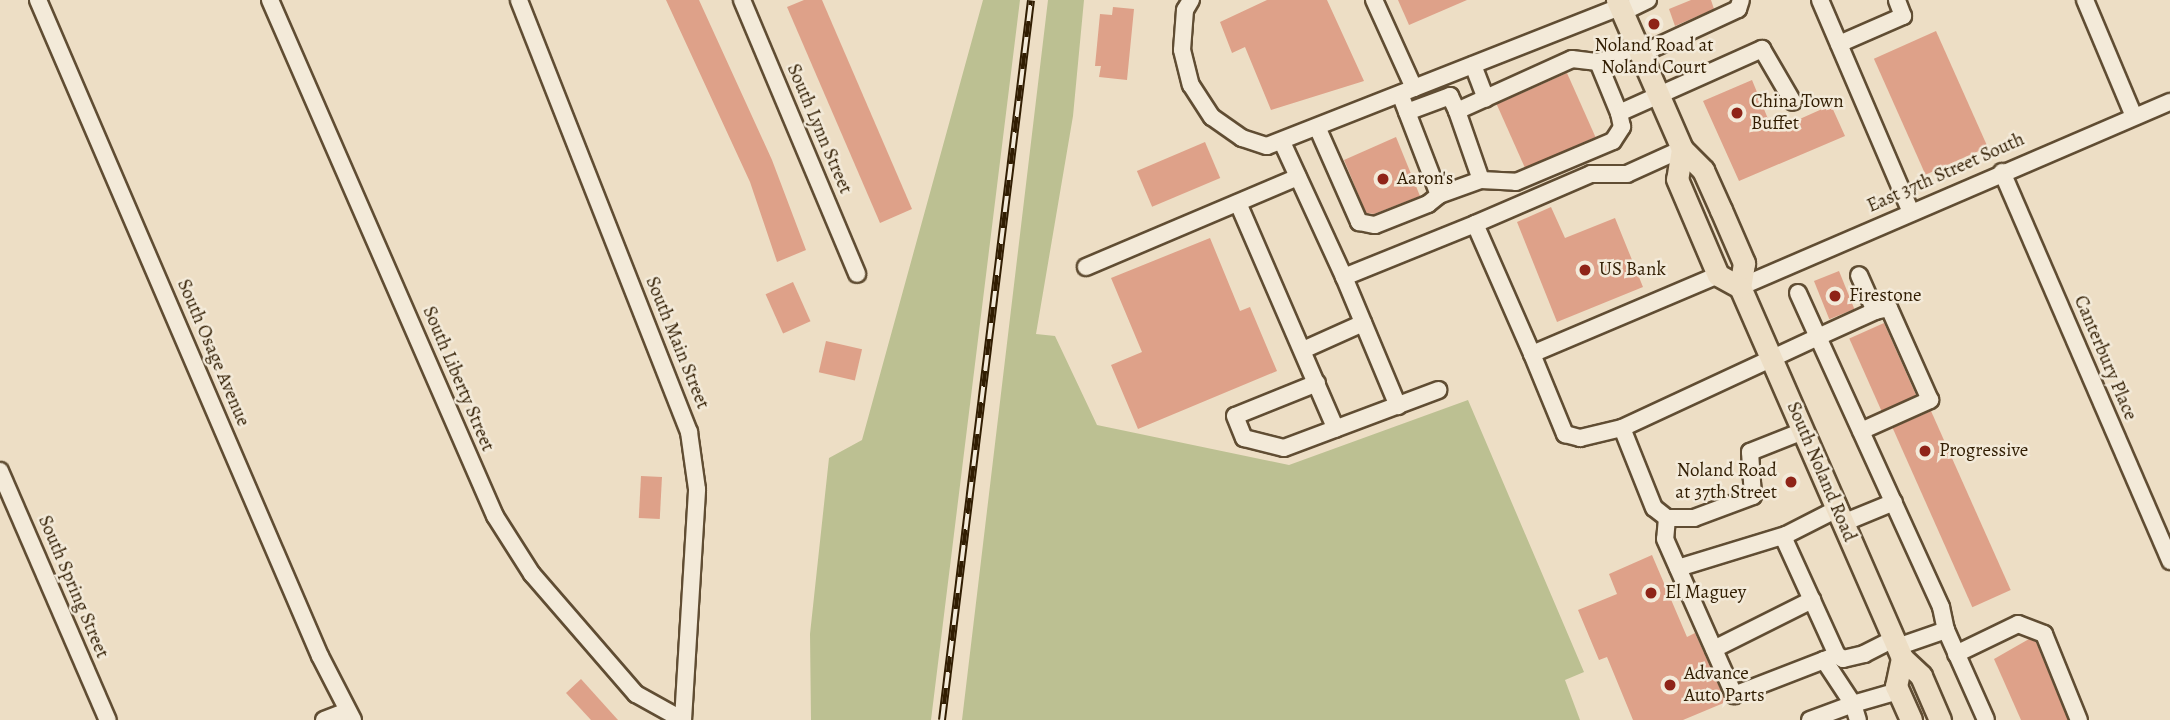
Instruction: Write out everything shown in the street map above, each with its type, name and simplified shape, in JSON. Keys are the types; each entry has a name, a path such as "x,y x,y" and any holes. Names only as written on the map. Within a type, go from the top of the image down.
{"main road":[{"name":"South Noland Road","path":"1620,6 1682,149 1703,170 1744,263 1740,286 1898,648 1922,676 1940,720"},
{"name":"South Noland Road","path":"1682,149 1677,179 1718,275"},
{"path":"1718,275 1740,286"},
{"path":"1898,648 1898,691 1911,720"}],"street":[{"name":"South Osage Avenue","path":"38,0 350,715"},
{"name":"South Liberty Street","path":"270,0 495,516 532,574 636,694 684,720"},
{"name":"South Main Street","path":"519,0 689,432 696,489 684,720"},
{"name":"South Lynn Street","path":"742,0 857,274"},
{"path":"1191,0 1185,10 1182,50 1191,85 1212,117 1242,138 1266,146 1318,129 1620,6 1648,0"},
{"path":"1374,0 1407,91 1407,112 1439,195"},
{"path":"1407,112 1486,99 1572,59 1598,62 1640,51 1738,9 1741,0"},
{"path":"1820,0 1912,212"},
{"path":"1839,44 1903,16 1897,0"},
{"path":"2085,0 2133,114"},
{"path":"1619,113 1762,49 1793,102"},
{"path":"1318,129 1359,222 1376,225 1428,204 1439,195 1481,180 1516,183 1613,141 1622,127 1598,62"},
{"path":"1473,65 1486,99"},
{"path":"1441,77 1454,104 1481,180"},
{"name":"East 37th Street South","path":"1740,286 2133,114 2170,102"},
{"path":"1282,142 1344,276 1398,406"},
{"path":"1344,276 1591,174 1627,174 1682,149"},
{"name":"Canterbury Place","path":"2002,172 2170,561"},
{"path":"1086,267 1298,177"},
{"path":"1238,203 1336,429"},
{"path":"1475,224 1565,434 1580,438 1622,428 1771,356 1875,311 1889,308 1930,400 1861,431"},
{"path":"1532,354 1718,275"},
{"path":"1858,275 1875,311"},
{"path":"1798,293 1941,607 1946,630 1986,720"},
{"path":"1303,350 1363,323"},
{"path":"1317,383 1235,416 1244,438 1284,448 1438,390"},
{"path":"1622,428 1654,508 1667,518 1694,518 1753,496 1750,452 1803,431"},
{"name":"South Spring Street","path":"0,471 108,720"},
{"path":"1678,568 1840,516 1894,502"},
{"path":"1667,518 1665,539 1734,695 1831,657 1843,659 1898,648 1946,630"},
{"path":"1786,535 1831,657 1858,720"},
{"path":"1714,649 1812,600"},
{"path":"1956,654 2018,624 2044,634 2079,720"},
{"path":"1810,720 1898,691"},
{"path":"324,720 350,715"}],"green space":[{"path":"983,0 1020,0 931,720 811,720 810,634 829,458 862,440"},
{"path":"1048,0 1084,0 1073,116 1036,334 1055,336 1097,425 1289,465 1468,400 1584,672 1565,680 1580,720 962,720"}],"building":[{"path":"666,0 699,0 772,160 806,250 777,262 750,182"},
{"path":"804,0 822,0 912,209 880,223 787,7"},
{"path":"1267,0 1327,0 1364,81 1271,110 1245,47 1232,53 1220,22"},
{"path":"1398,0 1467,0 1409,25"},
{"path":"1691,0 1711,0 1714,9 1675,26 1669,9"},
{"path":"1113,7 1134,9 1127,80 1099,77 1101,66 1095,66 1100,14 1112,15"},
{"path":"1936,31 1988,147 1926,175 1874,59"},
{"path":"1567,73 1595,137 1525,168 1497,104"},
{"path":"1752,80 1773,131 1831,105 1845,136 1739,181 1703,101"},
{"name":"Aaron's","path":"1396,137 1420,196 1374,214 1366,213 1344,160"},
{"path":"1205,142 1220,178 1152,207 1137,171"},
{"name":"US Bank","path":"1551,207 1565,238 1615,218 1643,287 1557,322 1517,222"},
{"path":"1210,238 1240,311 1250,307 1277,371 1138,429 1111,365 1142,352 1111,278"},
{"name":"Firestone","path":"1839,271 1854,309 1829,319 1814,281"},
{"path":"793,282 810,321 783,333 766,294"},
{"path":"1884,323 1916,395 1881,411 1849,338"},
{"path":"826,341 862,349 855,381 819,372"},
{"path":"1931,411 2011,590 1972,607 1893,428"},
{"path":"641,476 662,477 660,519 639,518"},
{"path":"1652,555 1687,637 1695,633 1726,702 1683,720 1633,720 1607,657 1599,660 1578,610 1617,594 1609,574"},
{"path":"2029,639 2036,642 2068,720 2021,720 1994,659"},
{"path":"581,679 618,720 591,720 566,693"}],"railway":[{"path":"942,720 1031,0"}],"place":[{"name":"Noland Road at Noland Court","path":"1654,24"},
{"name":"China Town Buffet","path":"1737,113"},
{"name":"Aaron's","path":"1383,179"},
{"name":"US Bank","path":"1585,270"},
{"name":"Firestone","path":"1835,296"},
{"name":"Progressive","path":"1925,451"},
{"name":"Noland Road at 37th Street","path":"1791,482"},
{"name":"El Maguey","path":"1651,593"},
{"name":"Advance Auto Parts","path":"1670,685"}]}
